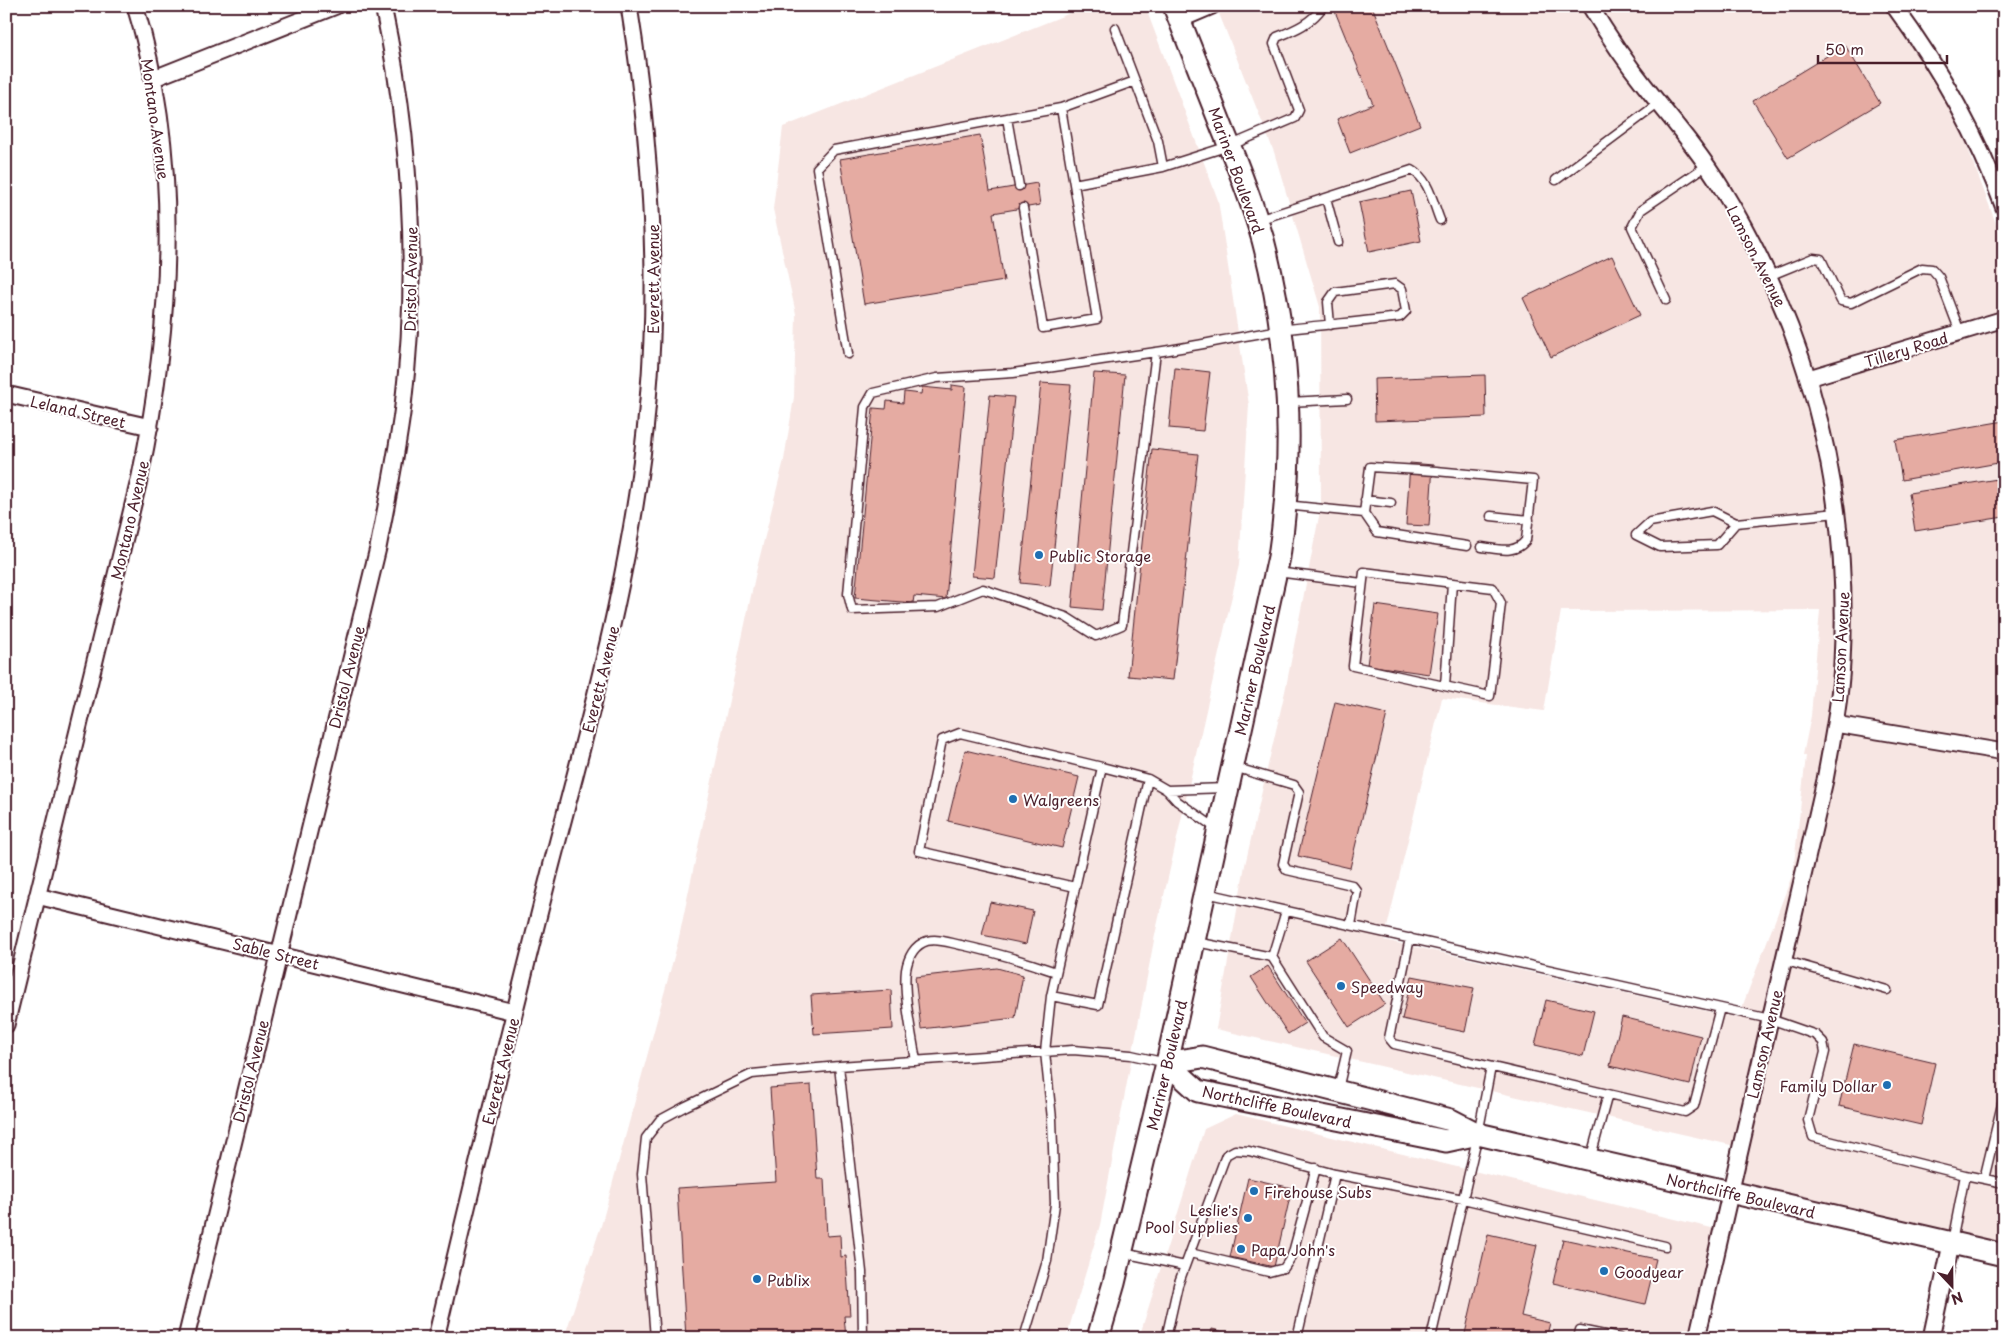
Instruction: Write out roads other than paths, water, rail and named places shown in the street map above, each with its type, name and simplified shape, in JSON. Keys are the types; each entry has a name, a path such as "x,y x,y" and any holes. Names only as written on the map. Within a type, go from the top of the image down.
{"main road":[{"name":"Mariner Boulevard","path":"1098,1338 1121,1253 1167,1063 1276,572 1288,468 1288,402 1281,330 1257,220 1176,13"},
{"name":"Northcliffe Boulevard","path":"1167,1063 1202,1057 1451,1120 1478,1134 2004,1255"},
{"name":"Northcliffe Boulevard","path":"1167,1063 1198,1091 1446,1141 1478,1134"}],"street":[{"name":"Montano Avenue","path":"6,1024 150,427 157,387 167,254 166,201 162,141 152,79 135,6"},
{"path":"152,79 336,6"},
{"name":"Dristol Avenue","path":"186,1338 378,548 403,406 409,340 412,267 410,198 404,128 383,6"},
{"name":"Everett Avenue","path":"436,1338 514,1012 610,639 627,560 640,480 649,399 653,318 653,237 649,156 640,76 629,6"},
{"path":"1176,13 1212,6"},
{"name":"Lamson Avenue","path":"1590,6 1615,47 1686,136 1750,237 1769,276 1809,378 1823,432 1837,512 1844,601 1842,664 1835,724 1825,780 1697,1338"},
{"path":"1894,6 1942,80 1976,140 2004,208"},
{"name":"Tillery Road","path":"1809,378 2004,319"},
{"name":"Leland Street","path":"6,394 150,427"},
{"path":"1835,724 2004,752"},
{"name":"Sable Street","path":"38,896 514,1012"},
{"path":"1931,1338 1951,1244"}],"lane":[{"path":"1074,184 1163,167 1229,146 1295,118 1299,110 1274,44 1277,37 1303,26 1320,12 1323,6"},
{"path":"1115,28 1158,141 1163,167"},
{"path":"848,354 817,168 834,150 1061,108 1135,81"},
{"path":"1556,180 1659,103"},
{"path":"1023,208 1043,328 1097,319 1061,108"},
{"path":"1007,118 1020,186"},
{"path":"1666,300 1632,227 1641,210 1706,166"},
{"path":"1257,220 1412,170 1425,180 1440,220"},
{"path":"1326,198 1338,242"},
{"path":"1769,276 1813,258 1821,259 1841,301 1851,303 1922,268 1932,269 1939,277 1960,332"},
{"path":"1156,352 1122,625 1096,636 1066,617 983,589 938,606 852,610 848,594 864,417 865,407 873,393 937,378 1013,373 1156,352 1281,330 1330,325 1400,317 1406,311 1402,289 1395,284 1335,292 1328,302 1330,325"},
{"path":"1288,402 1347,399"},
{"path":"1467,546 1377,532 1364,513 1370,467 1533,480 1526,540 1522,546 1515,550 1482,547"},
{"path":"1365,500 1391,503"},
{"path":"1285,505 1364,513"},
{"path":"1736,523 1717,545 1660,547 1636,535 1650,522 1712,511 1736,523 1837,512"},
{"path":"1491,516 1529,520"},
{"path":"1276,572 1362,583"},
{"path":"1364,572 1452,583 1494,588 1501,603 1490,696 1353,666 1364,572"},
{"path":"1445,686 1452,583"},
{"path":"1075,886 919,851 942,740 960,733 1148,779 1167,790 1177,801 1218,830"},
{"path":"1232,766 1294,785 1299,792 1283,864 1287,870 1352,885 1357,891 1351,925"},
{"path":"1024,1338 1047,1261 1055,1204 1052,1119 1045,1052 1051,996 1102,768"},
{"path":"1051,996 1098,1005 1148,779"},
{"path":"1167,790 1228,788"},
{"path":"1204,892 1770,1019 1816,1035 1823,1042 1825,1052 1808,1120 1813,1137 2004,1183"},
{"path":"1272,957 1286,911"},
{"path":"1410,938 1389,1038 1394,1044 1685,1112 1694,1106 1720,1008"},
{"path":"916,1061 905,979 909,959 914,950 926,941 946,942 999,953 1056,972"},
{"path":"1194,941 1272,957 1323,1037 1347,1051 1338,1091"},
{"path":"1783,960 1887,990"},
{"path":"655,1338 642,1174 646,1138 660,1120 752,1074 1073,1050 1131,1055 1167,1063"},
{"path":"839,1066 862,1272 863,1338"},
{"path":"1431,1338 1478,1134 1491,1067"},
{"path":"1590,1160 1608,1094"},
{"path":"1984,1179 2004,1096"},
{"path":"1166,1338 1178,1285 1226,1155 1235,1150 1249,1151 1334,1174 1463,1199 1665,1246"},
{"path":"1190,1253 1269,1272 1284,1268 1292,1256 1316,1168"},
{"path":"1297,1338 1334,1174"},
{"path":"1951,1244 1965,1175"},
{"path":"1121,1253 1185,1266"},
{"path":"1578,1338 1580,1330 1619,1338"}],"place":[{"name":"Public Storage","path":"1039,555"},
{"name":"Walgreens","path":"1013,799"},
{"name":"Speedway","path":"1341,986"},
{"name":"Family Dollar","path":"1887,1085"},
{"name":"Firehouse Subs","path":"1254,1191"},
{"name":"Leslie's Pool Supplies","path":"1248,1218"},
{"name":"Papa John's","path":"1241,1249"},
{"name":"Goodyear","path":"1604,1271"},
{"name":"Publix","path":"757,1279"}]}
